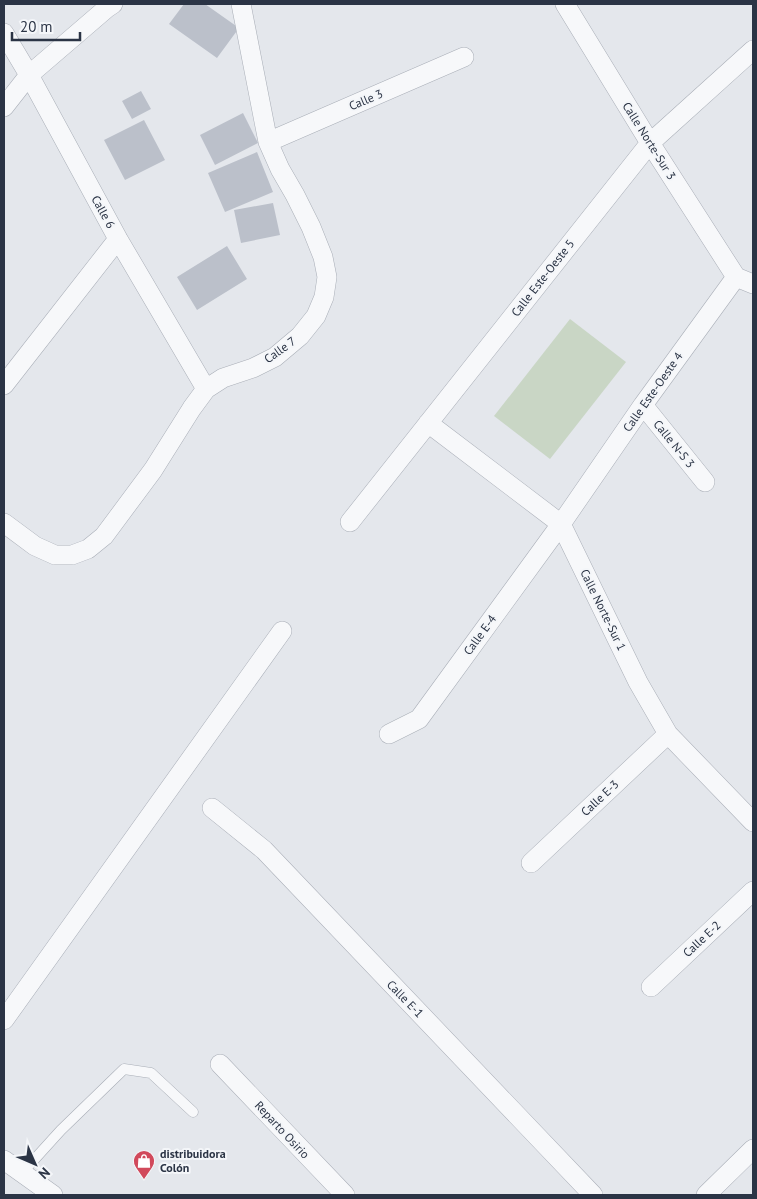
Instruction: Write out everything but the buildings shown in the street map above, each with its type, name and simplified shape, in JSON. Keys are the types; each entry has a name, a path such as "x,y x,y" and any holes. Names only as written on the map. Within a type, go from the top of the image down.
{"street":[{"path":"4,106 29,76 114,4"},
{"name":"Calle 7","path":"4,523 35,546 55,555 72,555 88,549 104,536 153,470 206,389 223,378 253,368 275,357 316,316 324,297 327,277 323,257 296,195 280,169 268,142 241,4"},
{"name":"Calle Norte-Sur 3","path":"565,4 650,143 736,277"},
{"name":"Calle 6","path":"4,33 118,239 206,389"},
{"name":"Calle Este-Oeste 5","path":"350,522 650,143 753,50"},
{"name":"Calle 3","path":"268,142 464,57"},
{"path":"4,385 118,239"},
{"path":"736,277 753,284"},
{"name":"Calle Este-Oeste 4","path":"561,524 643,405 736,277"},
{"name":"Calle N-S 3","path":"643,405 705,482"},
{"name":"Calle Norte-Sur 1","path":"428,423 561,524 638,682 668,734 753,822"},
{"name":"Calle E-4","path":"389,734 419,719 561,524"},
{"path":"4,1020 282,631"},
{"name":"Calle E-3","path":"531,863 668,734"},
{"name":"Calle E-1","path":"212,808 264,850 593,1195"},
{"name":"Calle E-2","path":"651,987 753,891"},
{"name":"Reparto Osirio","path":"220,1064 344,1195"},
{"path":"706,1195 753,1149"},
{"path":"4,1160 51,1195"}],"lane":[{"path":"22,1173 124,1069 152,1073 193,1112"}],"green space":[{"path":"570,319 626,362 550,459 494,416"}],"place":[{"name":"distribuidora Colón","path":"144,1180"}]}
